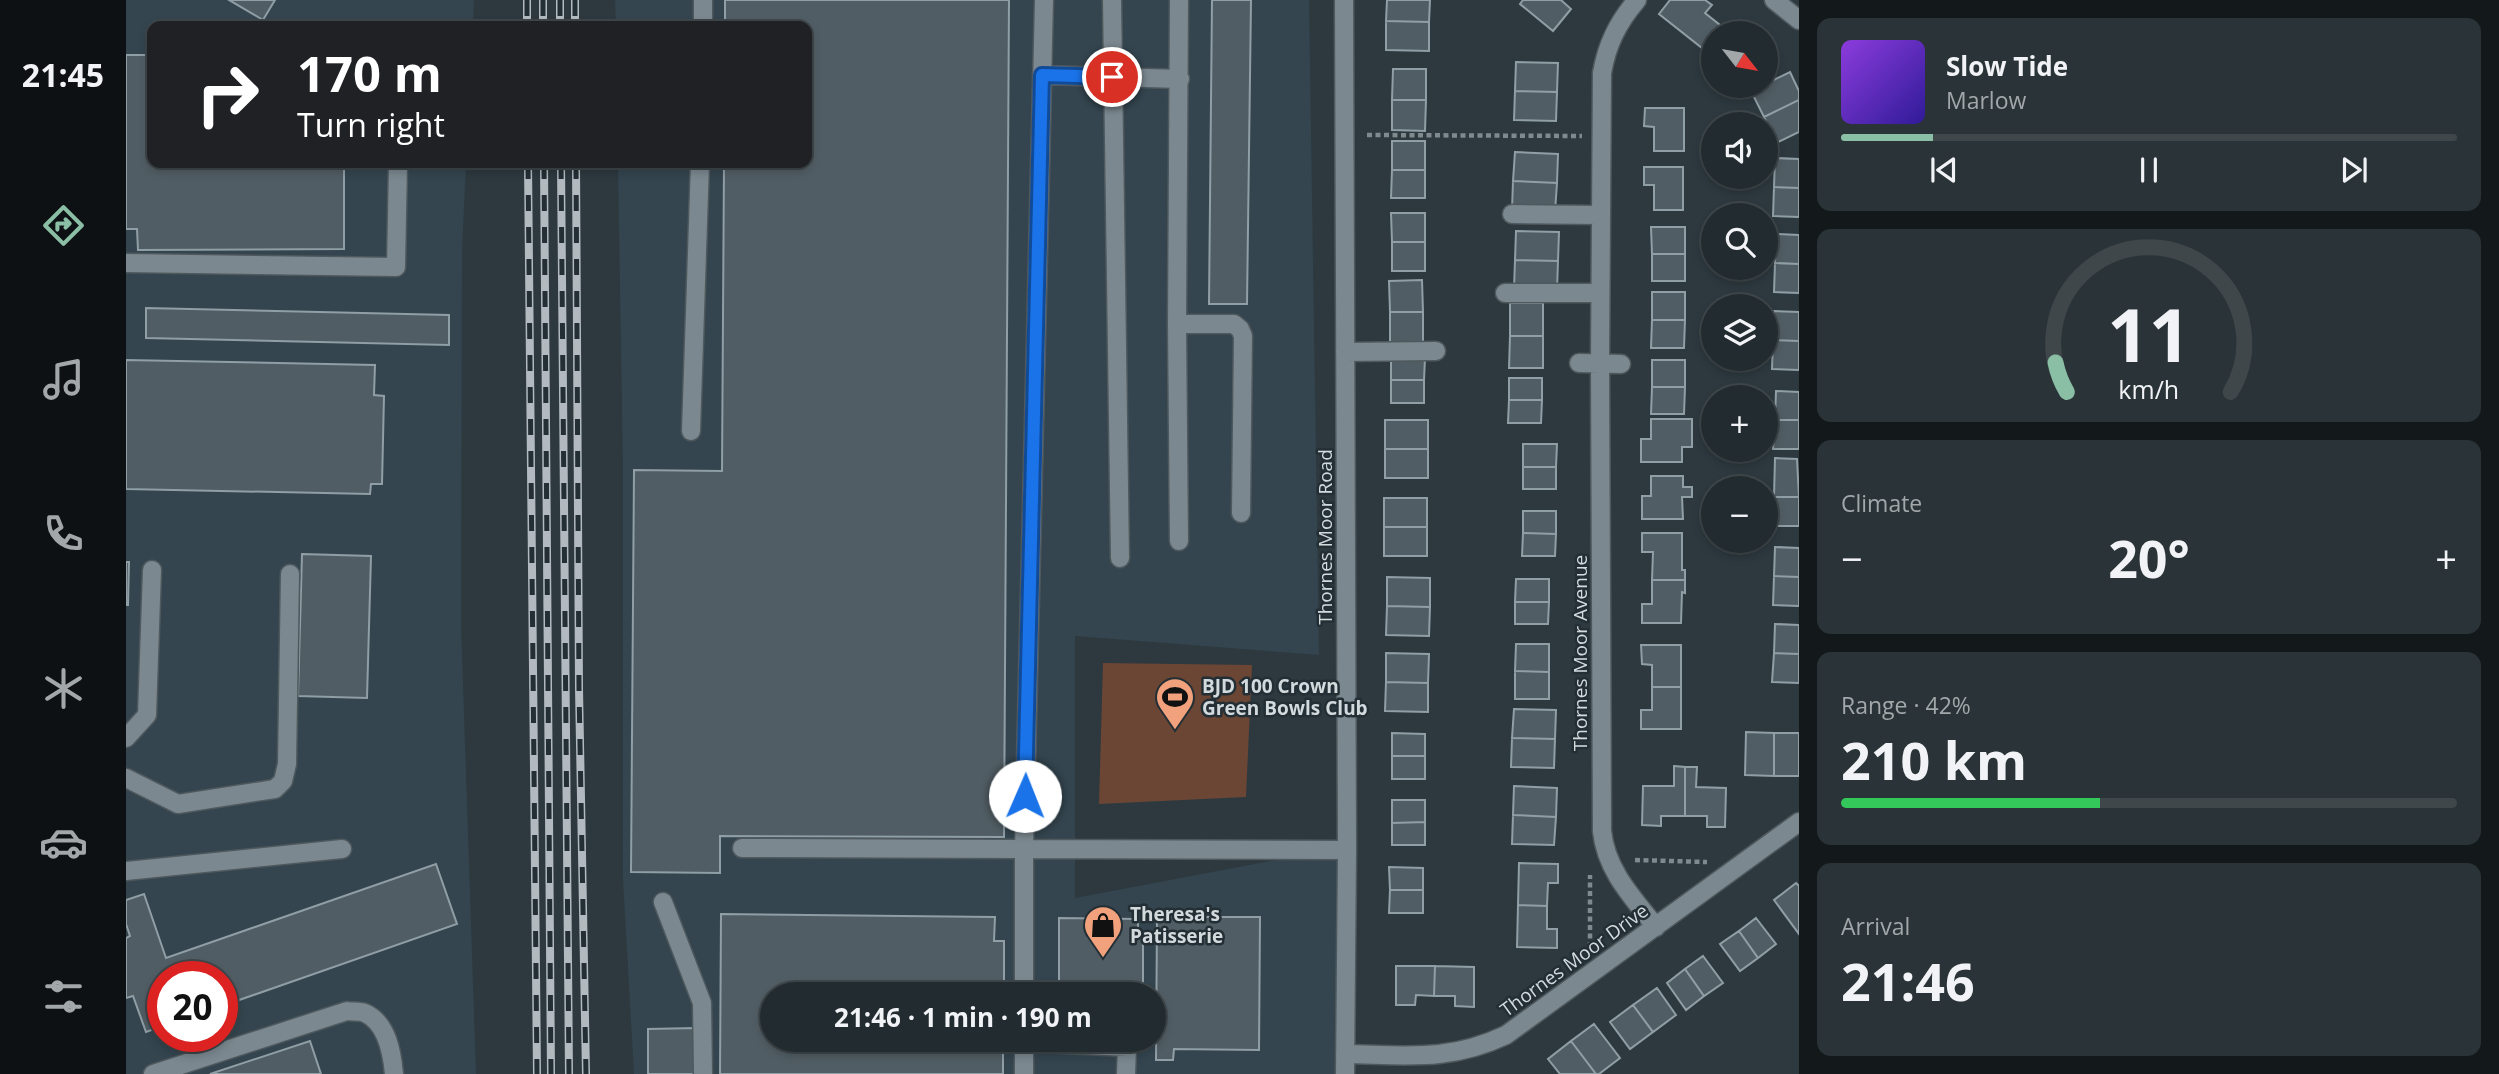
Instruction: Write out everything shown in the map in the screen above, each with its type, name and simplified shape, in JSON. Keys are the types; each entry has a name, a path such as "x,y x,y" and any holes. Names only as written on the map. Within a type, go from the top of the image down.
{"street":[{"path":"703,0 703,21"},
{"path":"1024,982 1024,849 1044,0"},
{"path":"1112,0 1120,558"},
{"path":"1179,0 1180,541"},
{"name":"Thornes Moor Road","path":"1344,0 1347,850 1345,1074"},
{"name":"Thornes Moor Avenue","path":"1637,0 1623,16 1605,53 1602,73 1600,363 1604,847 1614,872 1656,926"},
{"path":"1774,0 1799,20"},
{"path":"1042,75 1180,79"},
{"path":"126,263 397,267 398,168"},
{"path":"691,431 701,168"},
{"path":"1512,214 1600,215"},
{"path":"1505,293 1601,293"},
{"path":"1178,324 1234,324 1243,336 1241,513"},
{"path":"1345,352 1436,351"},
{"path":"1579,363 1621,364"},
{"path":"126,738 147,715 152,570"},
{"path":"126,778 178,804 275,789 282,781 287,764 290,574"},
{"name":"Thornes Moor Drive","path":"1345,1054 1443,1055 1488,1044 1506,1035 1799,822"},
{"path":"742,848 1347,850"},
{"path":"126,871 342,849"},
{"path":"663,902 702,1003 703,1074"},
{"path":"153,1074 347,1012 365,1013 384,1030 394,1074"},
{"path":"1024,1052 1024,1074"},
{"path":"1126,1074 1127,1052"}],"path":[{"path":"1344,135 1600,136"}],"shaded area":[{"path":"126,0 474,0 473,21 147,21 147,168 466,168 462,249 461,624 476,1074 126,1074"},
{"path":"615,0 1309,0 1319,655 1075,636 1075,898 1308,854 1347,850 1345,1074 634,1074 623,879 623,470 618,168 812,168 812,21 616,21"},
{"name":"BJD 100 Crown Green Bowls Club","path":"1103,663 1252,665 1246,797 1099,804"}],"building":[{"path":"229,0 275,0 263,20"},
{"path":"725,0 1009,0 1004,837 720,836 720,873 631,872 634,470 722,471 724,168 812,168 812,21 725,21"},
{"path":"1212,0 1251,0 1247,304 1209,304"},
{"path":"1387,0 1430,0 1429,22 1386,21"},
{"path":"1523,0 1561,0 1571,9 1553,31 1520,4"},
{"path":"1670,0 1705,0 1712,5 1705,13 1715,21 1701,21 1701,47 1659,14"},
{"path":"1386,21 1429,22 1429,51 1386,50"},
{"path":"126,55 147,55 147,168 344,168 344,249 138,250 137,229 126,229"},
{"path":"1516,62 1558,63 1557,92 1515,91"},
{"path":"1393,69 1426,69 1426,100 1392,100"},
{"path":"1790,72 1799,91 1799,100 1774,112 1762,112 1754,98 1778,98 1778,78"},
{"path":"1515,91 1557,92 1556,121 1514,120"},
{"path":"1392,100 1426,100 1425,131 1392,130"},
{"path":"1799,100 1799,132 1778,142 1778,112 1774,112"},
{"path":"1645,108 1684,108 1684,151 1654,151 1654,127 1644,126"},
{"path":"1392,141 1425,141 1425,170 1392,170"},
{"path":"1515,152 1558,154 1557,183 1513,181"},
{"path":"1778,158 1799,159 1799,188 1778,187"},
{"path":"1644,167 1683,167 1683,210 1654,210 1654,185 1644,185"},
{"path":"1392,170 1425,170 1425,198 1391,198"},
{"path":"1513,181 1557,183 1555,212 1512,210"},
{"path":"1799,188 1799,217 1778,216 1778,203 1773,203 1774,189"},
{"path":"1391,213 1425,213 1425,242 1392,242"},
{"path":"1651,227 1685,227 1685,254 1652,254"},
{"path":"1516,231 1559,232 1558,261 1515,260"},
{"path":"1778,234 1799,235 1799,264 1778,263"},
{"path":"1392,242 1425,242 1425,271 1392,271"},
{"path":"1652,254 1685,254 1685,281 1652,281"},
{"path":"1515,260 1558,261 1557,290 1514,289"},
{"path":"1778,263 1799,264 1799,293 1774,292 1774,280 1778,280"},
{"path":"1422,280 1423,312 1390,312 1389,281"},
{"path":"1652,292 1685,292 1685,320 1652,320"},
{"path":"1510,303 1543,303 1543,336 1510,336"},
{"path":"146,308 449,315 449,345 146,338"},
{"path":"1778,311 1799,312 1799,341 1778,340"},
{"path":"1390,312 1423,312 1423,344 1390,345"},
{"path":"1652,320 1685,320 1684,348 1651,348"},
{"path":"1510,336 1543,336 1543,368 1509,368"},
{"path":"1778,340 1799,341 1799,370 1778,369"},
{"path":"1391,357 1425,358 1424,380 1391,380"},
{"path":"126,360 375,365 374,395 384,396 382,484 371,484 370,494 126,489"},
{"path":"1652,360 1685,360 1685,387 1652,387"},
{"path":"1509,378 1542,378 1542,400 1509,400"},
{"path":"1391,380 1424,380 1424,403 1391,403"},
{"path":"1652,387 1685,387 1684,414 1651,414"},
{"path":"1778,391 1799,392 1799,420 1778,420"},
{"path":"1509,400 1542,400 1541,423 1508,423"},
{"path":"1651,419 1692,419 1692,447 1682,447 1682,462 1641,462 1641,439 1651,439"},
{"path":"1385,420 1428,420 1428,449 1385,449"},
{"path":"1778,420 1799,420 1799,449 1778,449"},
{"path":"1523,444 1557,444 1556,467 1523,467"},
{"path":"1385,449 1428,449 1428,478 1385,478"},
{"path":"1778,458 1797,459 1799,497 1778,497 1778,476 1775,476 1775,462 1778,462"},
{"path":"1523,467 1556,467 1556,489 1523,489"},
{"path":"1651,476 1683,476 1683,487 1692,487 1692,497 1682,497 1683,519 1642,519 1642,496 1651,496"},
{"path":"1778,497 1799,497 1799,526 1778,526"},
{"path":"1384,498 1427,498 1427,527 1384,527"},
{"path":"1523,511 1556,511 1556,534 1523,533"},
{"path":"1384,527 1427,527 1427,556 1384,556"},
{"path":"1523,533 1556,534 1555,556 1522,556"},
{"path":"1642,533 1682,533 1682,570 1685,570 1685,580 1652,580 1653,552 1642,552"},
{"path":"1778,547 1799,548 1799,577 1774,576 1775,553 1778,553"},
{"path":"302,554 371,556 367,698 298,696"},
{"path":"126,562 129,562 128,605 126,605"},
{"path":"1774,576 1799,577 1799,606 1773,605"},
{"path":"1387,577 1430,578 1430,607 1387,606"},
{"path":"1516,579 1549,579 1549,602 1515,602"},
{"path":"1652,580 1685,580 1681,623 1642,623 1642,604 1652,604"},
{"path":"1515,602 1549,602 1548,624 1515,624"},
{"path":"1387,606 1430,607 1429,636 1386,635"},
{"path":"1775,624 1799,625 1799,654 1774,653"},
{"path":"1516,644 1549,644 1549,672 1515,671"},
{"path":"1641,645 1681,645 1681,687 1652,687 1652,665 1642,664"},
{"path":"1386,653 1429,654 1428,683 1386,682"},
{"path":"1774,653 1799,654 1799,683 1772,682"},
{"path":"1515,671 1549,672 1549,699 1515,699"},
{"path":"1386,682 1428,683 1428,712 1385,711"},
{"path":"1652,687 1681,687 1681,729 1641,729 1641,710 1652,710"},
{"path":"1514,709 1556,710 1555,739 1512,738"},
{"path":"1746,732 1774,733 1774,776 1745,775"},
{"path":"1392,733 1425,734 1425,756 1392,756"},
{"path":"1774,733 1799,733 1799,776 1774,776"},
{"path":"1512,738 1555,739 1554,768 1511,767"},
{"path":"1392,756 1425,756 1425,779 1392,779"},
{"path":"1674,766 1685,767 1685,816 1661,816 1661,826 1642,825 1643,786 1674,786"},
{"path":"1685,767 1697,767 1696,787 1726,788 1725,827 1707,827 1707,816 1685,816"},
{"path":"1514,786 1557,788 1556,817 1513,815"},
{"path":"1392,800 1425,800 1425,822 1392,823"},
{"path":"1513,815 1556,817 1554,845 1512,844"},
{"path":"1425,822 1425,845 1392,845 1392,823"},
{"path":"1519,863 1558,864 1558,883 1548,883 1547,906 1518,905"},
{"path":"436,864 457,924 238,1000 238,961 147,961 146,1032 133,996 126,998 126,938 130,936 126,924 126,900 144,894 166,958"},
{"path":"1389,867 1423,868 1423,890 1390,890"},
{"path":"1796,883 1799,886 1799,934 1774,900"},
{"path":"1390,890 1423,890 1423,913 1389,913"},
{"path":"1518,905 1547,906 1547,929 1557,929 1557,948 1517,947"},
{"path":"721,914 995,917 994,941 1004,941 1004,982 760,982 760,1052 1003,1052 1003,1074 720,1074"},
{"path":"1157,917 1260,917 1259,1050 1174,1049 1173,1060 1156,1060 1156,1052 1166,1052 1166,982 1157,982"},
{"path":"1059,918 1138,919 1138,939 1143,939 1143,982 1059,982"},
{"path":"1756,918 1776,944 1758,958 1739,931"},
{"path":"1739,931 1758,958 1740,971 1720,944"},
{"path":"1703,956 1723,983 1704,996 1685,969"},
{"path":"1396,966 1435,966 1434,996 1416,995 1415,1005 1396,1005"},
{"path":"1435,966 1474,967 1474,1007 1455,1006 1455,996 1434,996"},
{"path":"1685,969 1704,996 1686,1010 1667,983"},
{"path":"1657,988 1676,1015 1653,1032 1633,1005"},
{"path":"1633,1005 1653,1032 1630,1049 1610,1022"},
{"path":"1594,1024 1620,1058 1599,1074 1596,1074 1571,1041"},
{"path":"695,1028 694,1074 648,1074 648,1029"},
{"path":"310,1041 321,1074 210,1074"},
{"path":"1571,1041 1596,1074 1560,1074 1548,1059"}],"railway":[{"path":"527,0 527,21"},
{"path":"543,0 543,21"},
{"path":"560,0 560,21"},
{"path":"575,0 575,21"},
{"path":"528,168 537,1074"},
{"path":"544,168 551,1074"},
{"path":"561,168 569,1074"},
{"path":"576,168 579,688 586,1074"}],"place":[{"name":"BJD 100 Crown Green Bowls Club","path":"1175,731"},
{"name":"Theresa's Patisserie","path":"1103,959"}],"route":[{"path":"1025,796 1042,75 1112,77"}]}
